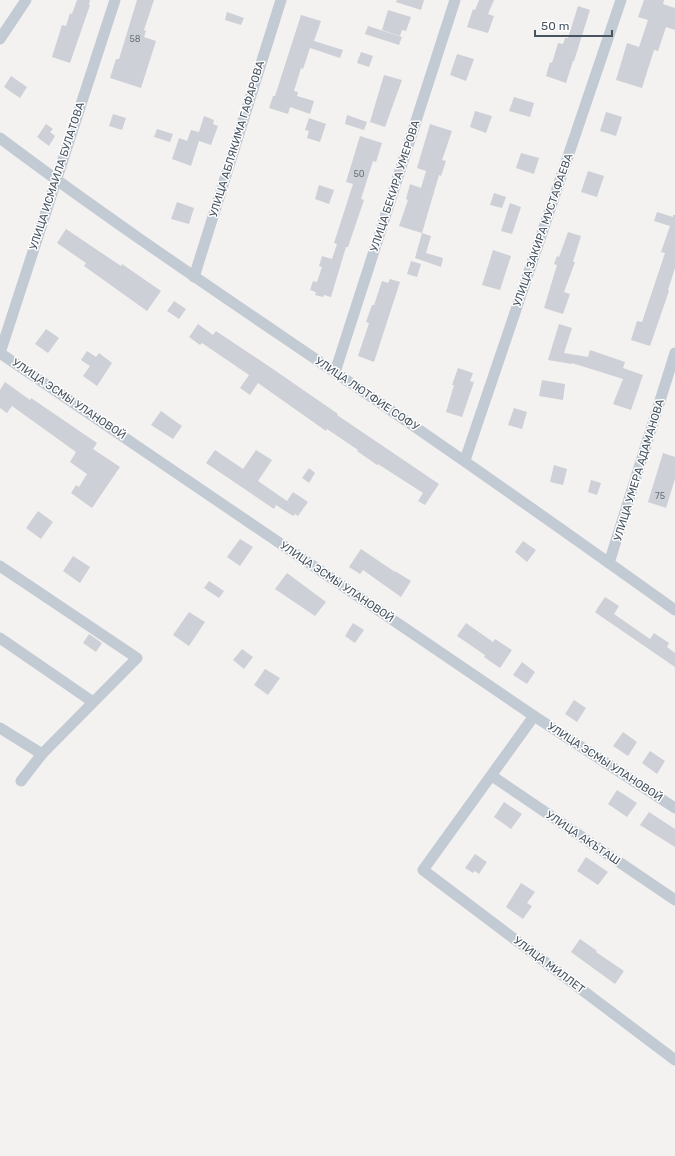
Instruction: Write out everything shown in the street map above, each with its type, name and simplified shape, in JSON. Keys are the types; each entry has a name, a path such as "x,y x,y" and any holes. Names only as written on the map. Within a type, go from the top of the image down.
{"street":[{"path":"0,39 26,0"},
{"name":"УЛИЦА ИСМАИЛА БУЛАТОВА","path":"0,353 115,0"},
{"name":"УЛИЦА АБЛЯКИМА ГАФАРОВА","path":"194,277 281,0"},
{"name":"УЛИЦА БЕКИРА УМЕРОВА","path":"335,372 455,0"},
{"name":"УЛИЦА ЗАКИРА МУСТАФАЕВА","path":"465,460 620,0"},
{"name":"УЛИЦА ЛЮТФИЕ СОФУ","path":"0,138 56,180 194,277 465,460 675,610"},
{"name":"УЛИЦА ЭСМЫ УЛАНОВОЙ","path":"0,353 534,716 675,808"},
{"name":"УЛИЦА УМЕРА АДАМАНОВА","path":"610,563 675,353"},
{"path":"0,566 137,658 42,754 21,781"},
{"path":"0,638 94,702"},
{"path":"492,776 534,716"},
{"path":"0,728 42,754"},
{"name":"УЛИЦА МИЛЛЕТ","path":"492,776 423,870 675,1060"},
{"name":"УЛИЦА АКЪТАШ","path":"492,776 675,900"}],"building":[{"path":"77,0 90,0 90,5 70,63 52,57 62,25 66,26 70,13 72,14"},
{"path":"137,0 154,0 144,30 146,31 144,37 156,41 141,88 110,78 116,59 119,59"},
{"path":"397,0 424,0 421,10 396,2"},
{"path":"479,0 494,0 488,14 494,16 488,33 467,27 473,9 475,10"},
{"path":"644,0 664,0 663,4 675,8 675,30 666,27 658,51 654,50 642,88 616,80 627,43 639,47 648,20 638,17"},
{"path":"578,6 590,10 566,83 546,76 558,43 563,44 565,38 568,38"},
{"path":"388,10 411,17 406,31 402,30 400,36 382,30"},
{"path":"227,12 244,18 241,25 225,20"},
{"path":"301,15 321,21 314,41 343,50 340,58 310,48 303,69 301,68 294,91 298,92 297,96 314,101 310,114 290,107 288,114 269,108 273,96 275,96"},
{"path":"368,26 402,37 399,45 365,34"},
{"path":"361,52 373,56 369,67 357,63"},
{"path":"457,54 474,59 466,81 450,75"},
{"path":"384,75 402,80 385,127 370,122"},
{"path":"11,76 27,87 20,98 4,87"},
{"path":"514,97 534,103 530,117 509,111"},
{"path":"475,111 492,116 486,133 470,127"},
{"path":"606,112 622,117 616,136 600,131"},
{"path":"113,114 126,118 122,130 109,126"},
{"path":"347,115 367,122 364,130 345,124"},
{"path":"204,116 214,120 213,124 218,126 211,145 199,141 191,166 172,159 179,138 187,141 191,130 199,132"},
{"path":"309,118 326,124 320,142 307,138 309,131 305,130"},
{"path":"46,124 53,129 50,132 55,136 49,146 37,137"},
{"path":"430,124 452,131 442,160 446,161 441,176 439,175 422,233 399,226 408,200 406,199 410,184 421,188 426,171 417,168"},
{"path":"157,129 173,134 170,142 154,137"},
{"path":"360,136 382,143 376,162 373,161 361,199 364,200 348,247 346,247 331,297 315,295 316,292 310,290 313,281 317,282 322,267 319,266 322,256 332,259 337,244 334,243 353,184 346,182"},
{"path":"521,153 539,158 534,174 516,168"},
{"path":"588,171 604,176 597,197 581,192"},
{"path":"319,185 334,190 329,204 315,199"},
{"path":"494,193 506,197 502,208 490,205"},
{"path":"177,202 194,208 189,224 171,219"},
{"path":"510,203 521,207 512,234 501,231"},
{"path":"657,212 673,217 673,215 675,215 675,268 668,290 669,291 650,346 631,340 637,321 642,322 665,253 661,252 670,226 654,221"},
{"path":"66,229 121,266 122,264 161,291 147,311 84,266 86,263 57,243"},
{"path":"568,232 581,236 573,262 575,262 564,292 570,294 563,314 544,308 557,265 554,264 557,256 559,257"},
{"path":"422,233 431,236 426,253 443,258 441,267 415,258"},
{"path":"493,250 511,256 500,290 482,285"},
{"path":"411,261 421,264 417,277 407,274"},
{"path":"390,279 400,282 374,362 358,356 369,323 366,322 372,305 374,305 382,281 388,283"},
{"path":"174,301 186,309 179,319 167,311"},
{"path":"198,324 213,335 216,331 439,484 425,505 418,501 423,493 378,464 377,465 327,429 326,431 258,383 250,395 240,388 249,375 202,343 200,345 189,337"},
{"path":"559,324 572,328 564,353 588,357 590,350 625,362 623,368 643,375 631,410 613,404 623,379 572,363 548,360"},
{"path":"46,329 59,338 48,353 35,344"},
{"path":"87,351 96,357 99,353 112,363 97,386 83,376 90,366 81,360"},
{"path":"458,368 473,373 470,381 474,382 462,417 446,412 454,385 452,385"},
{"path":"542,380 565,384 563,400 539,396"},
{"path":"5,382 97,443 93,449 120,467 92,508 71,493 76,485 79,487 87,474 70,462 76,452 12,406 7,413 0,408 0,390"},
{"path":"514,408 527,412 522,429 508,425"},
{"path":"161,411 182,426 173,439 151,425"},
{"path":"215,450 243,469 256,450 272,460 258,481 287,501 293,492 308,502 298,516 295,514 293,516 276,505 274,509 206,463"},
{"path":"663,453 675,457 675,479 666,508 648,502"},
{"path":"554,465 567,469 563,485 550,482"},
{"path":"309,468 315,473 309,483 302,478"},
{"path":"591,480 601,483 597,495 588,492"},
{"path":"38,511 53,522 41,539 26,528"},
{"path":"240,539 253,547 240,566 227,557"},
{"path":"523,541 536,550 527,562 515,552"},
{"path":"361,549 411,581 401,597 363,570 360,574 349,567"},
{"path":"73,556 90,567 80,583 63,571"},
{"path":"287,573 326,602 315,616 275,589"},
{"path":"209,581 224,591 219,598 204,588"},
{"path":"605,597 619,606 614,614 650,639 654,633 669,643 667,647 675,653 675,667 595,612"},
{"path":"189,612 205,622 189,646 173,635"},
{"path":"353,623 364,630 355,643 345,636"},
{"path":"466,623 493,642 495,639 512,650 500,668 484,657 485,655 457,636"},
{"path":"89,634 102,643 96,652 83,643"},
{"path":"242,649 253,657 244,669 233,660"},
{"path":"522,662 535,672 527,684 513,675"},
{"path":"265,669 280,678 268,695 254,685"},
{"path":"574,700 586,708 577,722 565,714"},
{"path":"623,732 637,742 628,756 613,746"},
{"path":"650,751 665,761 657,774 642,763"},
{"path":"617,790 637,803 627,817 608,804"},
{"path":"504,802 522,814 511,829 494,817"},
{"path":"649,812 675,829 675,847 640,825"},
{"path":"475,854 487,862 479,874 475,871 473,873 465,868"},
{"path":"586,857 608,872 598,885 577,871"},
{"path":"521,883 535,892 527,903 532,906 523,919 506,907"},
{"path":"580,939 624,971 615,984 571,952"}]}
